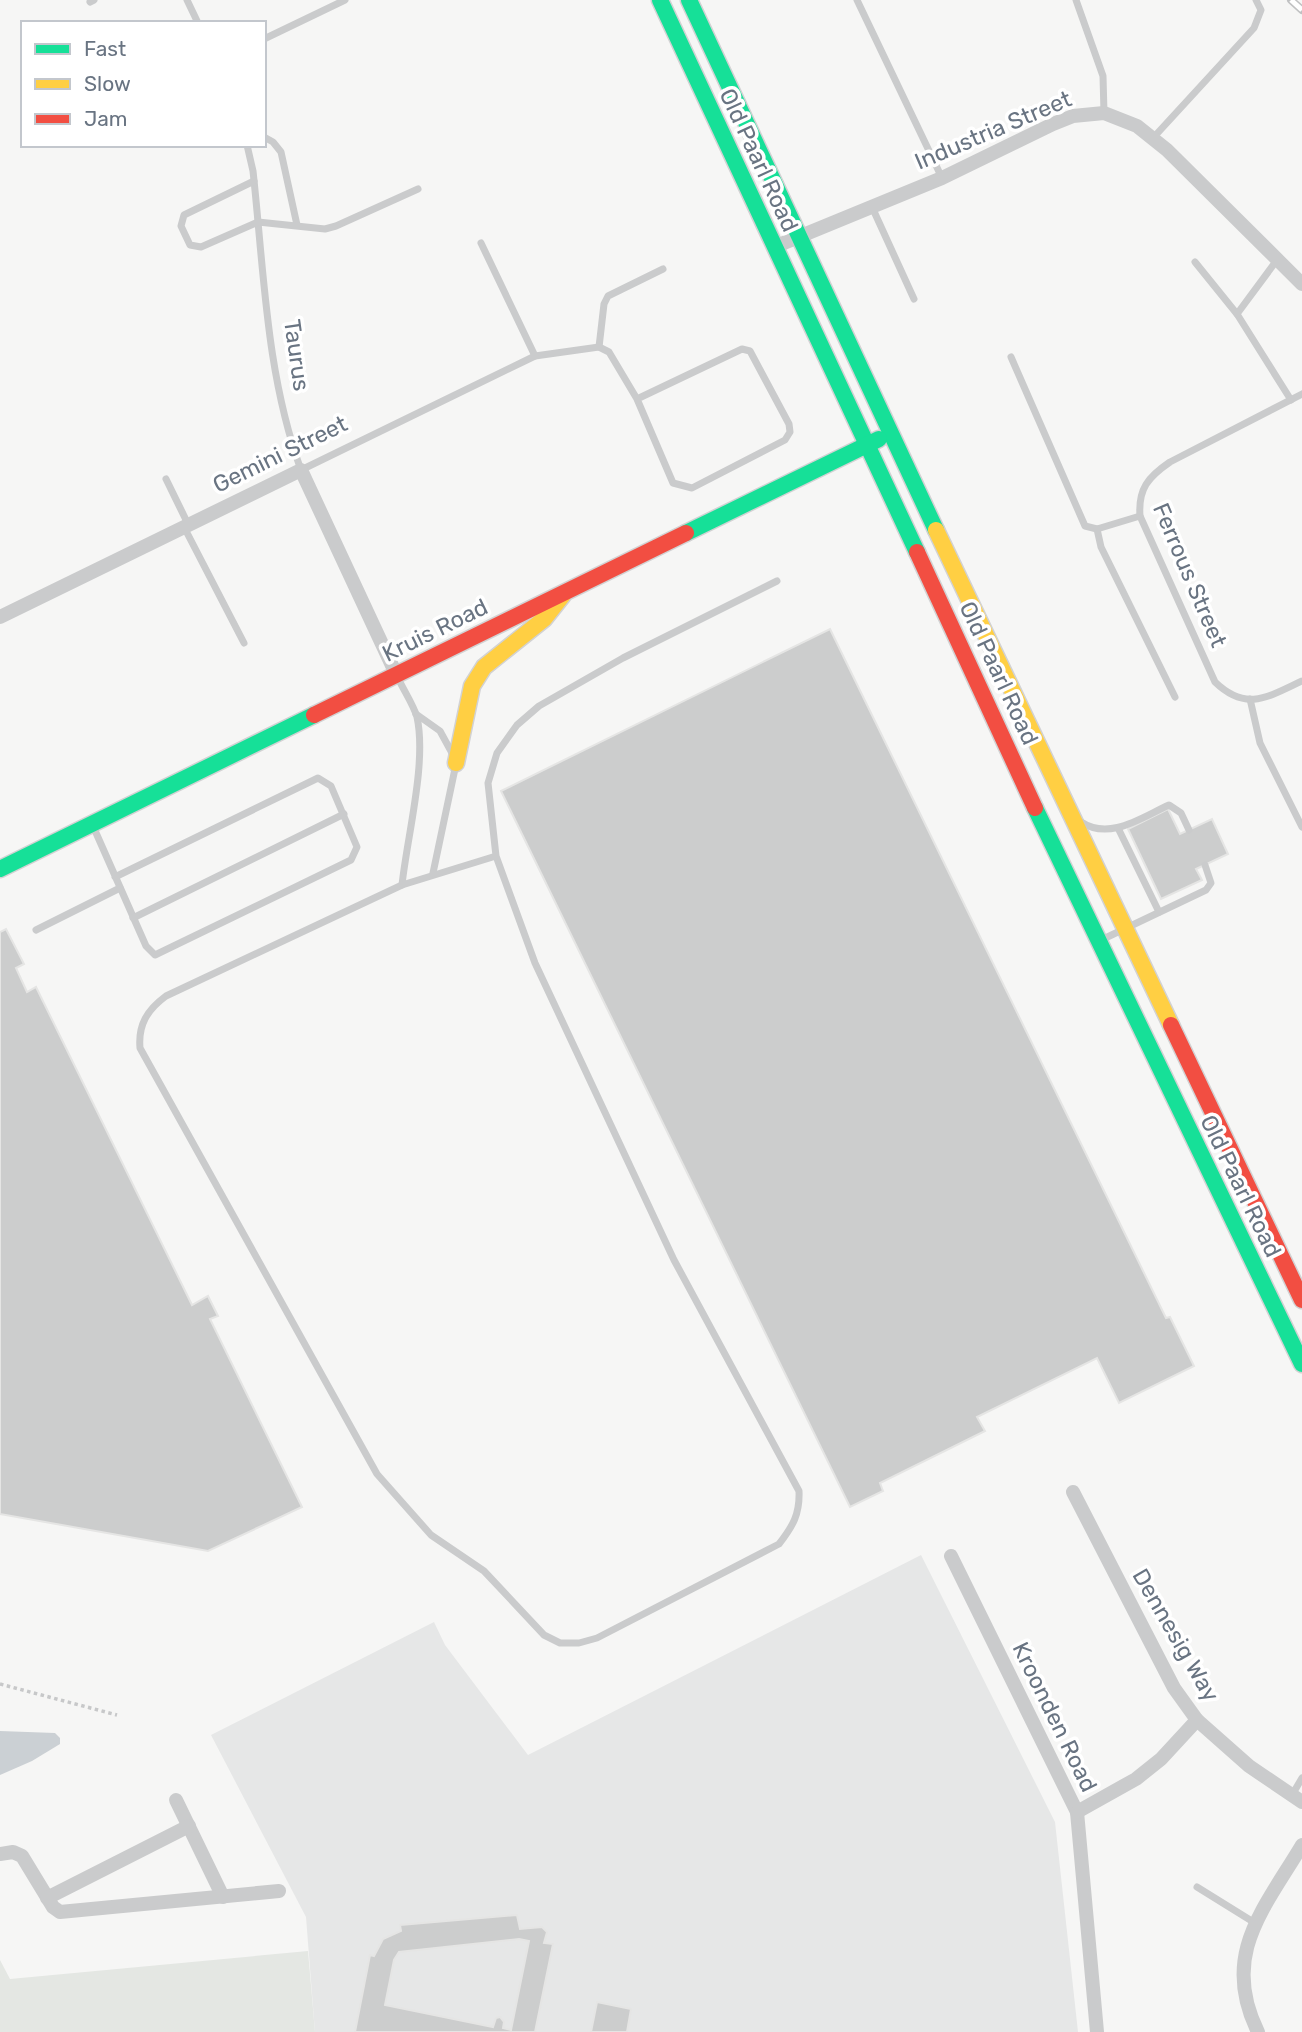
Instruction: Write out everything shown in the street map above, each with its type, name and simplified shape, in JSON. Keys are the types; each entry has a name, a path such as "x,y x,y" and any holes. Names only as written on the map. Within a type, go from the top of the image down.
{"main road":[{"name":"Old Paarl Road","path":"660,0 1098,941 1302,1364"},
{"name":"Old Paarl Road","path":"689,0 890,434 1302,1300"},
{"name":"Kruis Road","path":"0,869 890,434"},
{"path":"456,763 472,686 484,667 544,619 566,591"}],"street":[{"name":"Industria Street","path":"774,247 942,178 1053,124 1073,116 1104,113 1137,126 1153,138 1302,284"},
{"name":"Gemini Street","path":"0,617 301,470"},
{"name":"Taurus","path":"301,470 396,674"},
{"name":"Dennesig Way","path":"1073,1492 1162,1666 1197,1720 1249,1766 1297,1799"},
{"name":"Kroonden Road","path":"951,1556 1077,1812 1097,2032"},
{"path":"1077,1812 1136,1779 1161,1759 1197,1720"},
{"path":"176,1800 223,1897"},
{"path":"47,1898 189,1826"},
{"path":"1258,2032 1246,2005 1242,1976 1245,1949 1255,1923 1302,1845"},
{"path":"0,1854 13,1852 22,1856 47,1898 60,1912 279,1891"}],"lane":[{"path":"187,0 197,21"},
{"path":"266,37 345,0"},
{"path":"858,0 942,178"},
{"path":"1076,0 1101,69 1104,113"},
{"path":"1153,138 1254,28 1261,10 1256,0"},
{"path":"266,138 281,152 297,225"},
{"name":"Taurus","path":"247,147 254,181 273,368 285,426 301,470"},
{"path":"254,181 184,215 181,226 190,244 197,247 258,222 326,229 418,189"},
{"path":"872,207 914,299"},
{"path":"481,243 535,356"},
{"path":"1237,314 1277,259"},
{"path":"1195,262 1237,314 1291,400"},
{"path":"637,400 742,348 750,351 789,424 790,432 785,440 692,488 683,488 673,482 637,400 609,352 599,347 604,304 608,296 663,269"},
{"name":"Gemini Street","path":"301,470 535,356 599,347"},
{"path":"1011,357 1085,526 1097,529 1140,516"},
{"name":"Ferrous Street","path":"1250,699 1227,694 1215,682 1140,516 1142,487 1152,474 1302,394"},
{"path":"166,479 186,526 244,643"},
{"path":"1097,529 1101,547 1175,697"},
{"path":"496,856 433,873 402,885 166,996 153,1006 145,1018 139,1032 140,1048 377,1474 431,1535 484,1572 544,1635 560,1643 579,1643 597,1638 779,1544 794,1524 799,1507 799,1492 674,1260 535,962 496,856 488,783 497,754 517,726 539,706 622,658 777,581"},
{"path":"396,674 416,714 419,757 402,885"},
{"path":"1302,681 1264,699 1250,699 1260,743 1302,827"},
{"path":"416,714 440,731 456,763 433,873"},
{"path":"92,824 115,877 133,918 146,946 155,955 351,860 357,847 331,786 324,779 318,778 115,877"},
{"path":"1070,814 1092,828 1104,831 1118,828 1168,805 1181,813 1189,830"},
{"path":"133,918 344,814"},
{"path":"1118,828 1159,912"},
{"path":"1098,941 1209,887 1210,877 1205,865"},
{"path":"36,930 120,888"},
{"path":"1297,1799 1302,1778"},
{"path":"1197,1887 1255,1923"}],"path":[{"path":"0,1684 117,1715"}],"shaded area":[{"path":"921,1555 1055,1822 1078,2032 315,2032 306,1917 211,1735 434,1622 445,1645 528,1755"},
{"path":"0,1731 55,1733 60,1738 60,1744 32,1761 0,1775"},
{"path":"308,1951 315,2032 0,2032 0,1960 10,1979"}],"building":[{"path":"830,629 1166,1318 1170,1317 1194,1366 1119,1403 1097,1358 977,1417 985,1431 880,1483 883,1491 850,1507 501,791"},
{"path":"1168,809 1180,834 1212,819 1228,854 1196,869 1202,880 1161,899 1128,829"},
{"path":"6,929 24,964 16,968 27,992 36,987 192,1305 208,1296 218,1316 210,1319 302,1507 208,1551 0,1514 0,932"},
{"path":"517,1915 520,1929 542,1927 547,1932 544,1943 553,1944 535,2032 355,2032 370,1955 374,1956 383,1939 401,1931 400,1925","holes":["519,1939 529,1941 511,2030 503,2028 504,2022 500,2017 496,2018 493,2027 385,2005 394,1960 399,1952"]},
{"path":"597,2002 631,2009 627,2032 591,2032"}],"railway":[{"path":"1291,0 1302,10"}],"traffic: fast":[{"path":"660,0 917,552"},
{"path":"689,0 936,530"},
{"path":"686,533 879,439"},
{"path":"0,869 314,715"},
{"path":"1035,808 1302,1364"}],"traffic: slow":[{"path":"936,530 1171,1025"},
{"path":"456,763 472,686 484,667 544,619 563,595"}],"traffic: jam":[{"path":"314,715 686,533"},
{"path":"917,552 1035,808"},
{"path":"1171,1025 1302,1300"}]}
